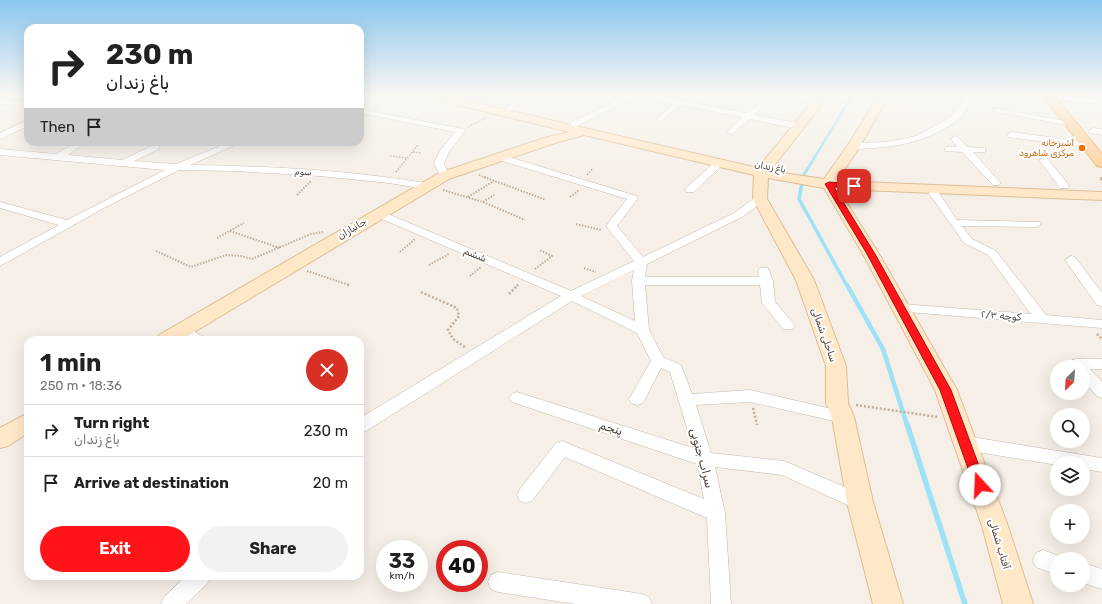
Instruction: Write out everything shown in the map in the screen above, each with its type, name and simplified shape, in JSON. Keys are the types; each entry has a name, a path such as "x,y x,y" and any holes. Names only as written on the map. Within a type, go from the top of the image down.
{"main road":[{"path":"1079,122 1088,146 1102,164"},
{"path":"1082,122 1098,131 1102,142"}],"street":[{"path":"416,122 461,131 445,151 439,163 444,176"},
{"name":"باغ زندان","path":"554,122 769,171"},
{"path":"570,126 578,122"},
{"path":"731,132 741,122"},
{"path":"776,122 797,126"},
{"path":"769,171 800,122"},
{"path":"825,180 854,146 868,122"},
{"path":"854,146 887,145 919,138 948,122"},
{"path":"0,136 24,125"},
{"name":"باغ زندان","path":"570,126 584,133 719,163 825,180 931,189 1102,196"},
{"name":"جانبازان","path":"548,141 570,126"},
{"name":"جانبازان","path":"172,336 444,176 548,141 584,133"},
{"path":"1011,135 1088,146"},
{"path":"955,139 996,183"},
{"path":"61,156 76,146"},
{"path":"0,262 100,206 198,157 227,146"},
{"path":"124,163 156,147"},
{"path":"948,150 982,150"},
{"name":"سوم","path":"0,152 61,156 124,163 320,173 389,180 425,186"},
{"path":"499,157 633,198 611,226 614,232 641,262"},
{"path":"1044,160 1064,186"},
{"path":"690,190 719,163"},
{"name":"ساحلی شمالی","path":"769,171 760,199 805,280 836,366 837,402 844,417 860,502 888,604"},
{"name":"باغ زندان","path":"825,180 996,183 1102,188"},
{"name":"آفتاب شمالی","path":"825,180 901,308 946,390 995,526 1018,604"},
{"path":"931,189 954,223 968,240 992,252 1042,320"},
{"path":"364,424 571,296 738,215 760,199"},
{"path":"0,205 69,224"},
{"name":"ششم","path":"379,214 571,296"},
{"path":"954,223 1036,224"},
{"path":"1071,260 1102,302"},
{"path":"637,399 658,361 642,330 638,281 641,262"},
{"path":"638,281 765,276 769,303 788,326"},
{"path":"571,296 642,330"},
{"name":"کوچه ۲/۳","path":"901,308 1102,324"},
{"path":"182,330 192,336"},
{"name":"سراب جنوبی","path":"658,361 676,369 705,459 716,513 721,604"},
{"path":"1090,366 1102,364"},
{"path":"1090,378 1102,392"},
{"path":"685,400 750,396 844,417"},
{"name":"پنجم","path":"517,398 705,459 784,468 860,502"},
{"path":"0,439 24,424"},
{"path":"965,443 1102,464"},
{"path":"526,495 562,448 716,513"},
{"path":"1090,575 1102,579"},
{"path":"171,604 197,580"},
{"path":"498,582 642,604"}],"path":[{"path":"461,131 479,122"},
{"path":"389,180 418,145"},
{"path":"412,152 421,153"},
{"path":"390,156 408,158"},
{"path":"464,169 546,200"},
{"path":"297,195 320,173"},
{"path":"483,177 487,175"},
{"path":"467,197 494,181"},
{"path":"425,186 483,202 525,220"},
{"path":"483,202 494,195"},
{"path":"217,238 244,223"},
{"path":"576,224 614,232"},
{"path":"230,231 280,248"},
{"path":"156,251 191,267 197,267 227,254 240,255 252,259 311,234 323,232 339,237"},
{"path":"400,252 422,232"},
{"path":"429,265 460,248"},
{"path":"291,266 349,285"},
{"path":"421,292 457,308 459,316 448,330 453,339 477,355"},
{"path":"860,405 942,418"}],"waterway":[{"path":"802,178 836,122"},
{"path":"803,177 799,199 847,286"},
{"path":"847,285 883,349 907,425"},
{"path":"907,424 965,604"}],"place":[{"name":"آشپزخانه مرکزی شاهرود","path":"1082,148"}],"route":[{"path":"854,186 829,184 871,254 946,390 980,485"}]}
